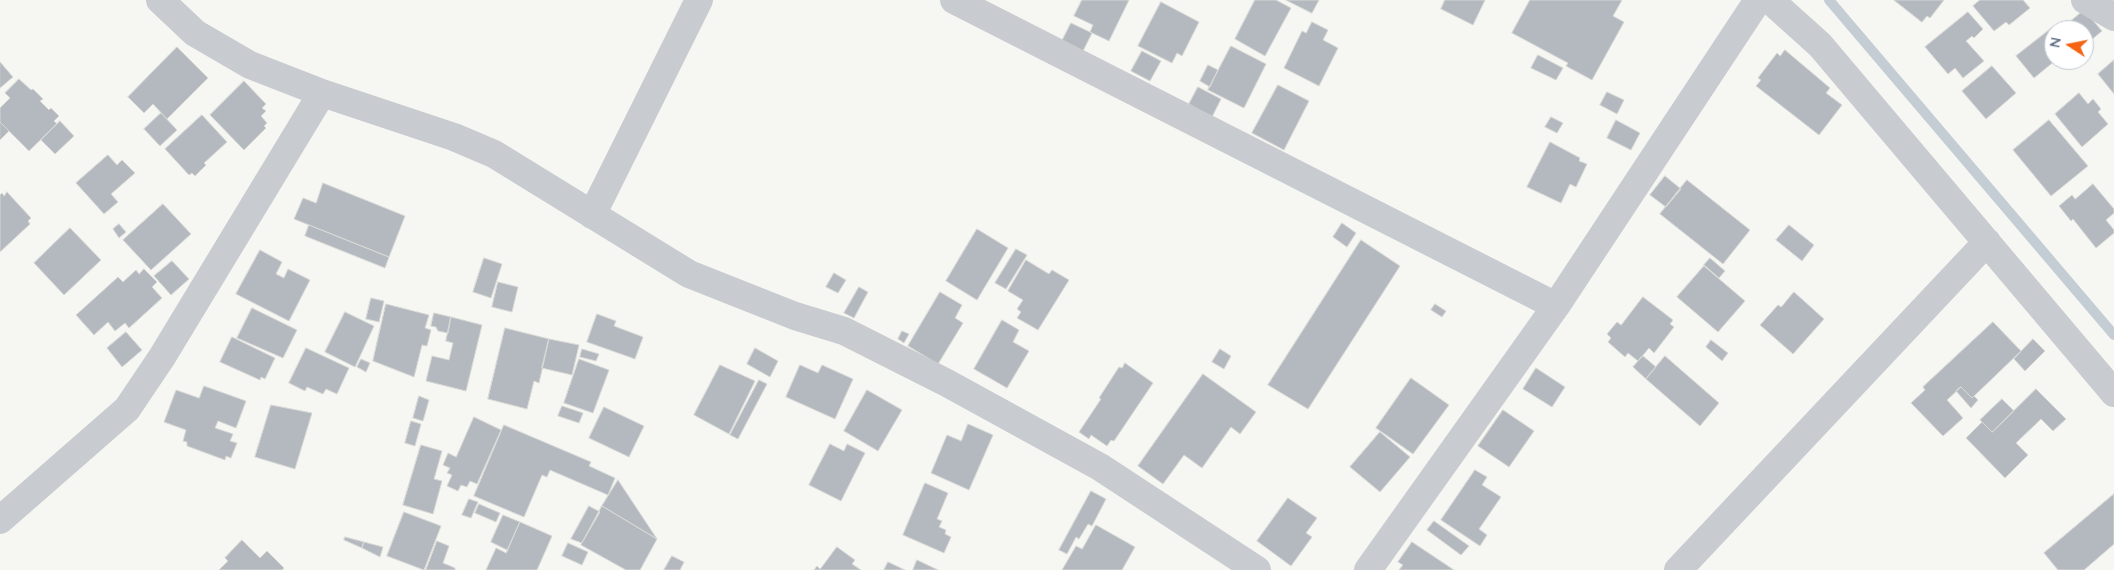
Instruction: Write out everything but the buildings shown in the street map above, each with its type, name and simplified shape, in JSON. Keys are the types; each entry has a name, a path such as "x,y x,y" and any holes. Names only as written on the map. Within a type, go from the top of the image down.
{"street":[{"path":"160,0 195,32 242,60 322,93 454,137 494,154 688,274 795,316 844,331 947,384 1100,467 1257,570"},
{"path":"592,215 699,0"},
{"path":"954,0 1556,306"},
{"path":"1368,570 1556,306 1758,0"},
{"path":"1770,0 1820,45 2114,393"},
{"path":"2085,0 2114,17"},
{"path":"0,520 127,410 162,357 322,93"},
{"path":"1678,570 1987,242"}],"waterway":[{"path":"1829,0 2114,335"}]}
